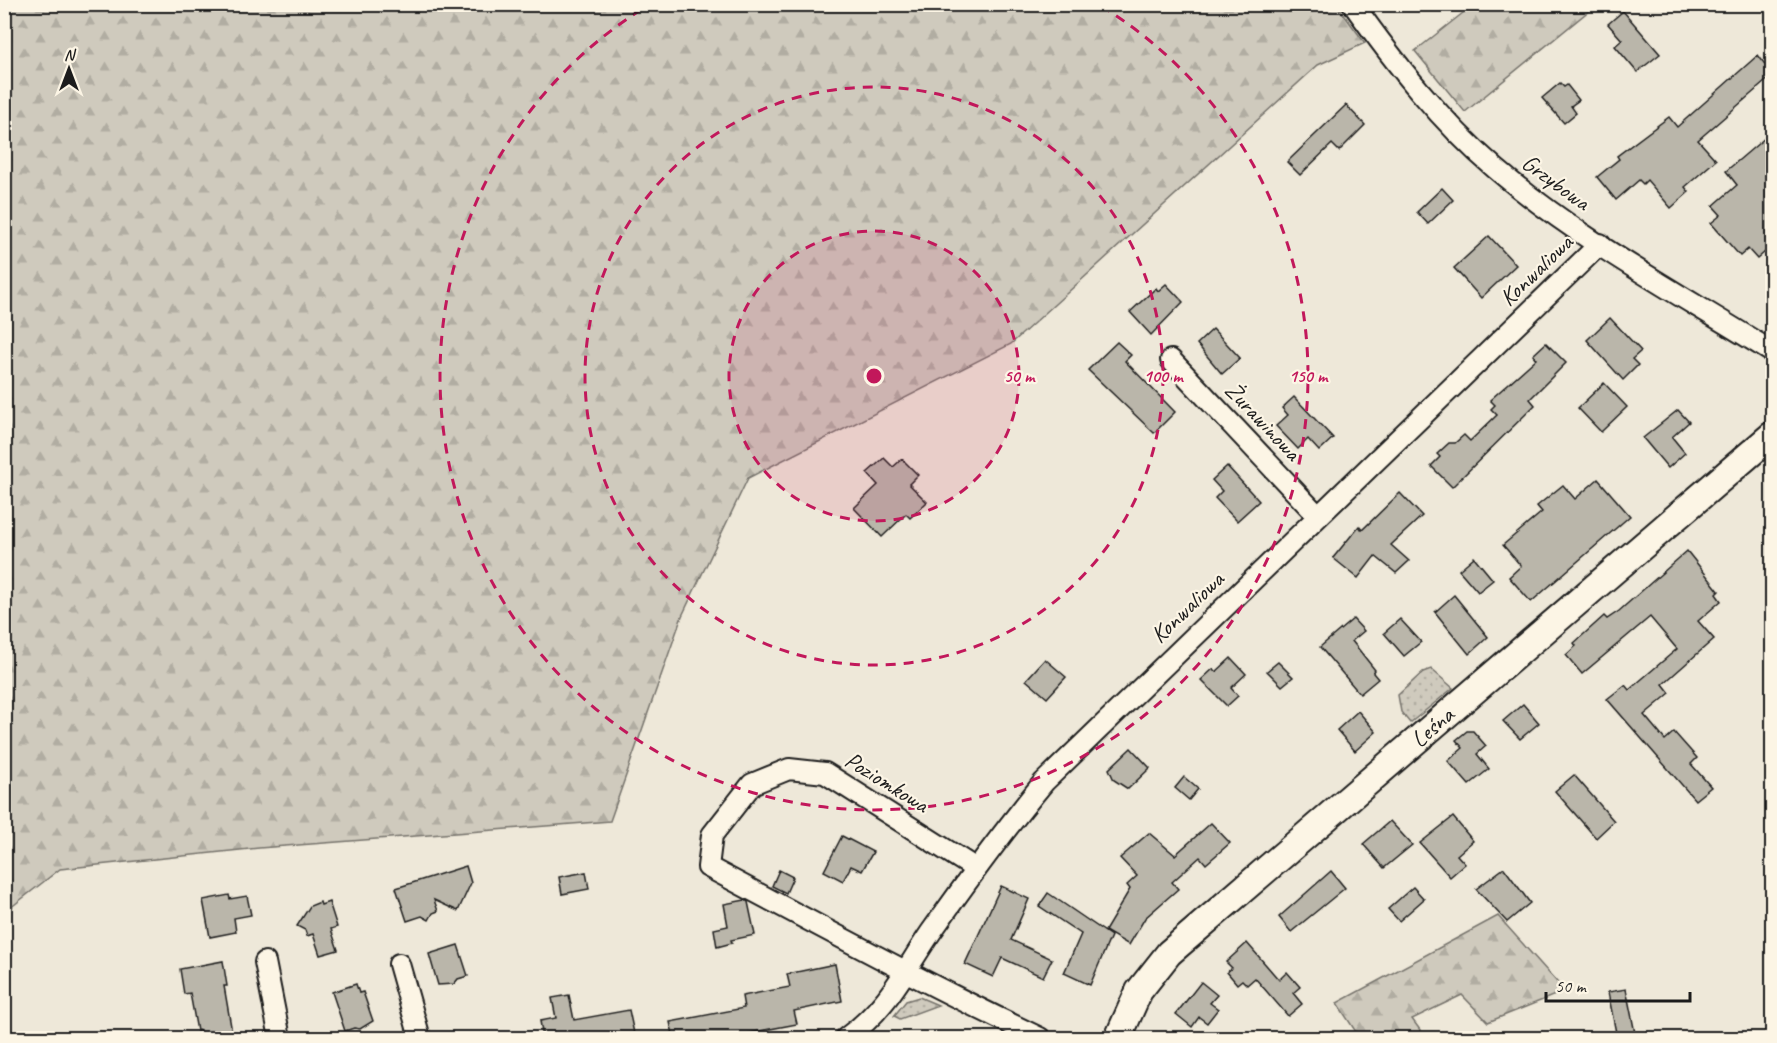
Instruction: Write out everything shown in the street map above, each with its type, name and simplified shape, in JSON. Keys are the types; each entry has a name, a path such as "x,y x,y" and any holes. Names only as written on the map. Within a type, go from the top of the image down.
{"street":[{"name":"Grzybowa","path":"1353,4 1388,54 1462,138 1496,169 1540,204 1600,244 1773,352"},
{"name":"Konwaliowa","path":"846,1038 868,1022 907,971 976,869 1044,782 1600,244"},
{"name":"Żurawinowa","path":"1171,360 1318,516"},
{"name":"Leśna","path":"1118,1038 1139,991 1169,953 1773,435"},
{"name":"Poziomkowa","path":"907,971 708,867 712,835 752,784 789,769 825,773 976,869"},
{"path":"265,962 280,1038"},
{"path":"399,964 420,1038"},
{"path":"907,971 938,990 1040,1038"}],"green space":[{"path":"1336,4 1365,43 1318,65 1011,344 748,478 682,616 610,821 259,848 60,869 5,912 5,5"},
{"path":"1473,5 1596,5 1465,112 1415,51"},
{"path":"1431,669 1453,688 1410,723 1401,712 1398,695 1423,672"},
{"path":"1498,916 1565,991 1488,1022 1462,995 1412,1019 1423,1034 1413,1038 1396,1038 1391,1033 1360,1038 1337,1003"},
{"path":"919,997 938,1005 900,1019 894,1016 906,1001"}],"building":[{"path":"1623,11 1660,54 1637,72 1615,46 1622,40 1608,24"},
{"path":"1758,55 1773,75 1698,140 1716,160 1685,187 1689,192 1671,208 1647,180 1643,184 1639,180 1616,200 1597,177 1619,159 1617,156 1669,117 1677,127"},
{"path":"1560,83 1564,87 1567,85 1579,100 1571,106 1576,113 1564,123 1542,98"},
{"path":"1346,105 1365,125 1339,151 1332,144 1300,175 1287,162"},
{"path":"1773,131 1773,245 1757,259 1748,249 1740,256 1711,223 1721,215 1713,206 1737,185 1726,171"},
{"path":"1442,188 1453,200 1428,224 1417,212"},
{"path":"1489,236 1516,265 1481,298 1454,268"},
{"path":"1166,284 1183,302 1151,335 1130,312 1156,288 1158,291"},
{"path":"1610,318 1641,351 1632,359 1638,365 1623,380 1587,340"},
{"path":"1213,329 1240,358 1222,374 1197,344"},
{"path":"1117,342 1131,355 1125,361 1175,412 1154,433 1088,370"},
{"path":"1546,343 1566,363 1530,399 1535,405 1452,487 1431,466 1440,457 1437,454 1449,443 1455,443 1464,435 1470,441 1497,415 1491,409 1495,405 1490,400 1536,359 1533,355"},
{"path":"1604,383 1627,407 1601,432 1578,408"},
{"path":"1294,397 1333,438 1319,451 1308,439 1298,449 1276,426 1288,415 1282,408"},
{"path":"1678,410 1689,422 1672,437 1685,453 1668,468 1643,438"},
{"path":"884,458 893,467 902,459 918,475 909,484 927,502 910,518 906,514 882,537 854,508 878,485 867,473"},
{"path":"1227,466 1259,501 1237,521 1215,498 1222,491 1212,480"},
{"path":"1598,479 1630,516 1531,602 1509,577 1521,566 1503,545 1542,512 1537,506 1563,485 1575,499"},
{"path":"1400,493 1422,516 1391,545 1409,561 1396,573 1375,556 1358,578 1333,558 1359,526 1362,530"},
{"path":"1687,551 1719,591 1716,594 1721,601 1698,621 1714,639 1663,684 1670,693 1644,715 1665,740 1674,732 1697,758 1691,764 1711,787 1695,800 1607,699 1625,685 1629,690 1677,649 1650,617 1582,674 1566,655 1576,646 1574,643 1604,616 1607,619 1619,611"},
{"path":"1474,557 1493,580 1478,592 1459,570"},
{"path":"1454,595 1488,637 1469,654 1435,612"},
{"path":"1353,619 1364,631 1352,641 1375,670 1373,673 1378,679 1360,694 1320,647"},
{"path":"1400,619 1421,642 1404,656 1384,633"},
{"path":"1231,658 1246,674 1231,688 1238,696 1227,706 1201,680 1213,669 1216,672"},
{"path":"1045,659 1066,677 1047,698 1026,680"},
{"path":"1278,662 1293,677 1282,686 1267,671"},
{"path":"1523,704 1539,723 1520,739 1503,721"},
{"path":"1358,711 1376,732 1355,751 1337,730"},
{"path":"1467,731 1473,731 1486,746 1477,754 1489,769 1469,785 1448,761 1463,748 1456,740"},
{"path":"1131,748 1150,768 1128,789 1114,780 1109,769"},
{"path":"1574,775 1614,821 1596,838 1555,791"},
{"path":"1184,777 1198,789 1189,800 1175,788"},
{"path":"1453,817 1473,841 1457,855 1465,864 1450,877 1420,843"},
{"path":"1390,821 1412,845 1384,868 1363,844"},
{"path":"1211,823 1230,843 1206,864 1200,857 1172,882 1178,889 1145,918 1129,945 1105,931 1130,889 1127,885 1137,876 1120,858 1149,833 1175,855"},
{"path":"842,836 873,852 862,871 851,866 843,881 824,871"},
{"path":"466,866 471,883 458,911 434,900 438,911 433,913 429,920 422,916 407,921 396,888"},
{"path":"1504,868 1530,903 1507,922 1476,889"},
{"path":"779,870 793,877 786,893 772,886"},
{"path":"1331,871 1345,888 1291,932 1279,917"},
{"path":"586,872 589,889 562,894 559,877"},
{"path":"1001,886 1029,899 1011,940 1052,959 1043,977 1002,958 993,977 965,964"},
{"path":"1413,887 1424,899 1399,921 1388,909"},
{"path":"1048,893 1111,936 1090,985 1064,973 1081,934 1039,906"},
{"path":"229,895 230,899 247,896 251,915 234,918 236,932 210,937 203,900"},
{"path":"745,900 748,902 755,935 731,940 732,943 717,947 714,929 728,926 724,904"},
{"path":"320,902 321,905 329,902 337,927 331,929 338,950 320,955 313,934 307,936 305,930 297,926 310,906"},
{"path":"1247,943 1279,980 1287,972 1300,987 1293,993 1302,1004 1288,1016 1255,978 1247,985 1242,980 1237,984 1227,972 1232,968 1226,962"},
{"path":"458,945 468,976 458,979 454,984 438,985 429,954"},
{"path":"223,961 227,986 224,986 233,1038 201,1038 200,1030 197,1031 190,993 184,994 180,969"},
{"path":"835,964 842,1001 794,1011 797,1024 749,1033 750,1038 674,1038 670,1022 744,1008 742,996 790,987 787,974"},
{"path":"1201,982 1217,995 1210,1003 1218,1009 1207,1023 1199,1017 1192,1027 1176,1014"},
{"path":"356,984 359,993 363,992 373,1021 360,1029 345,1031 332,992"},
{"path":"1626,989 1636,1038 1617,1038 1608,992"},
{"path":"569,995 574,1020 629,1010 635,1038 543,1038 540,1021 556,1018 552,998"}]}
